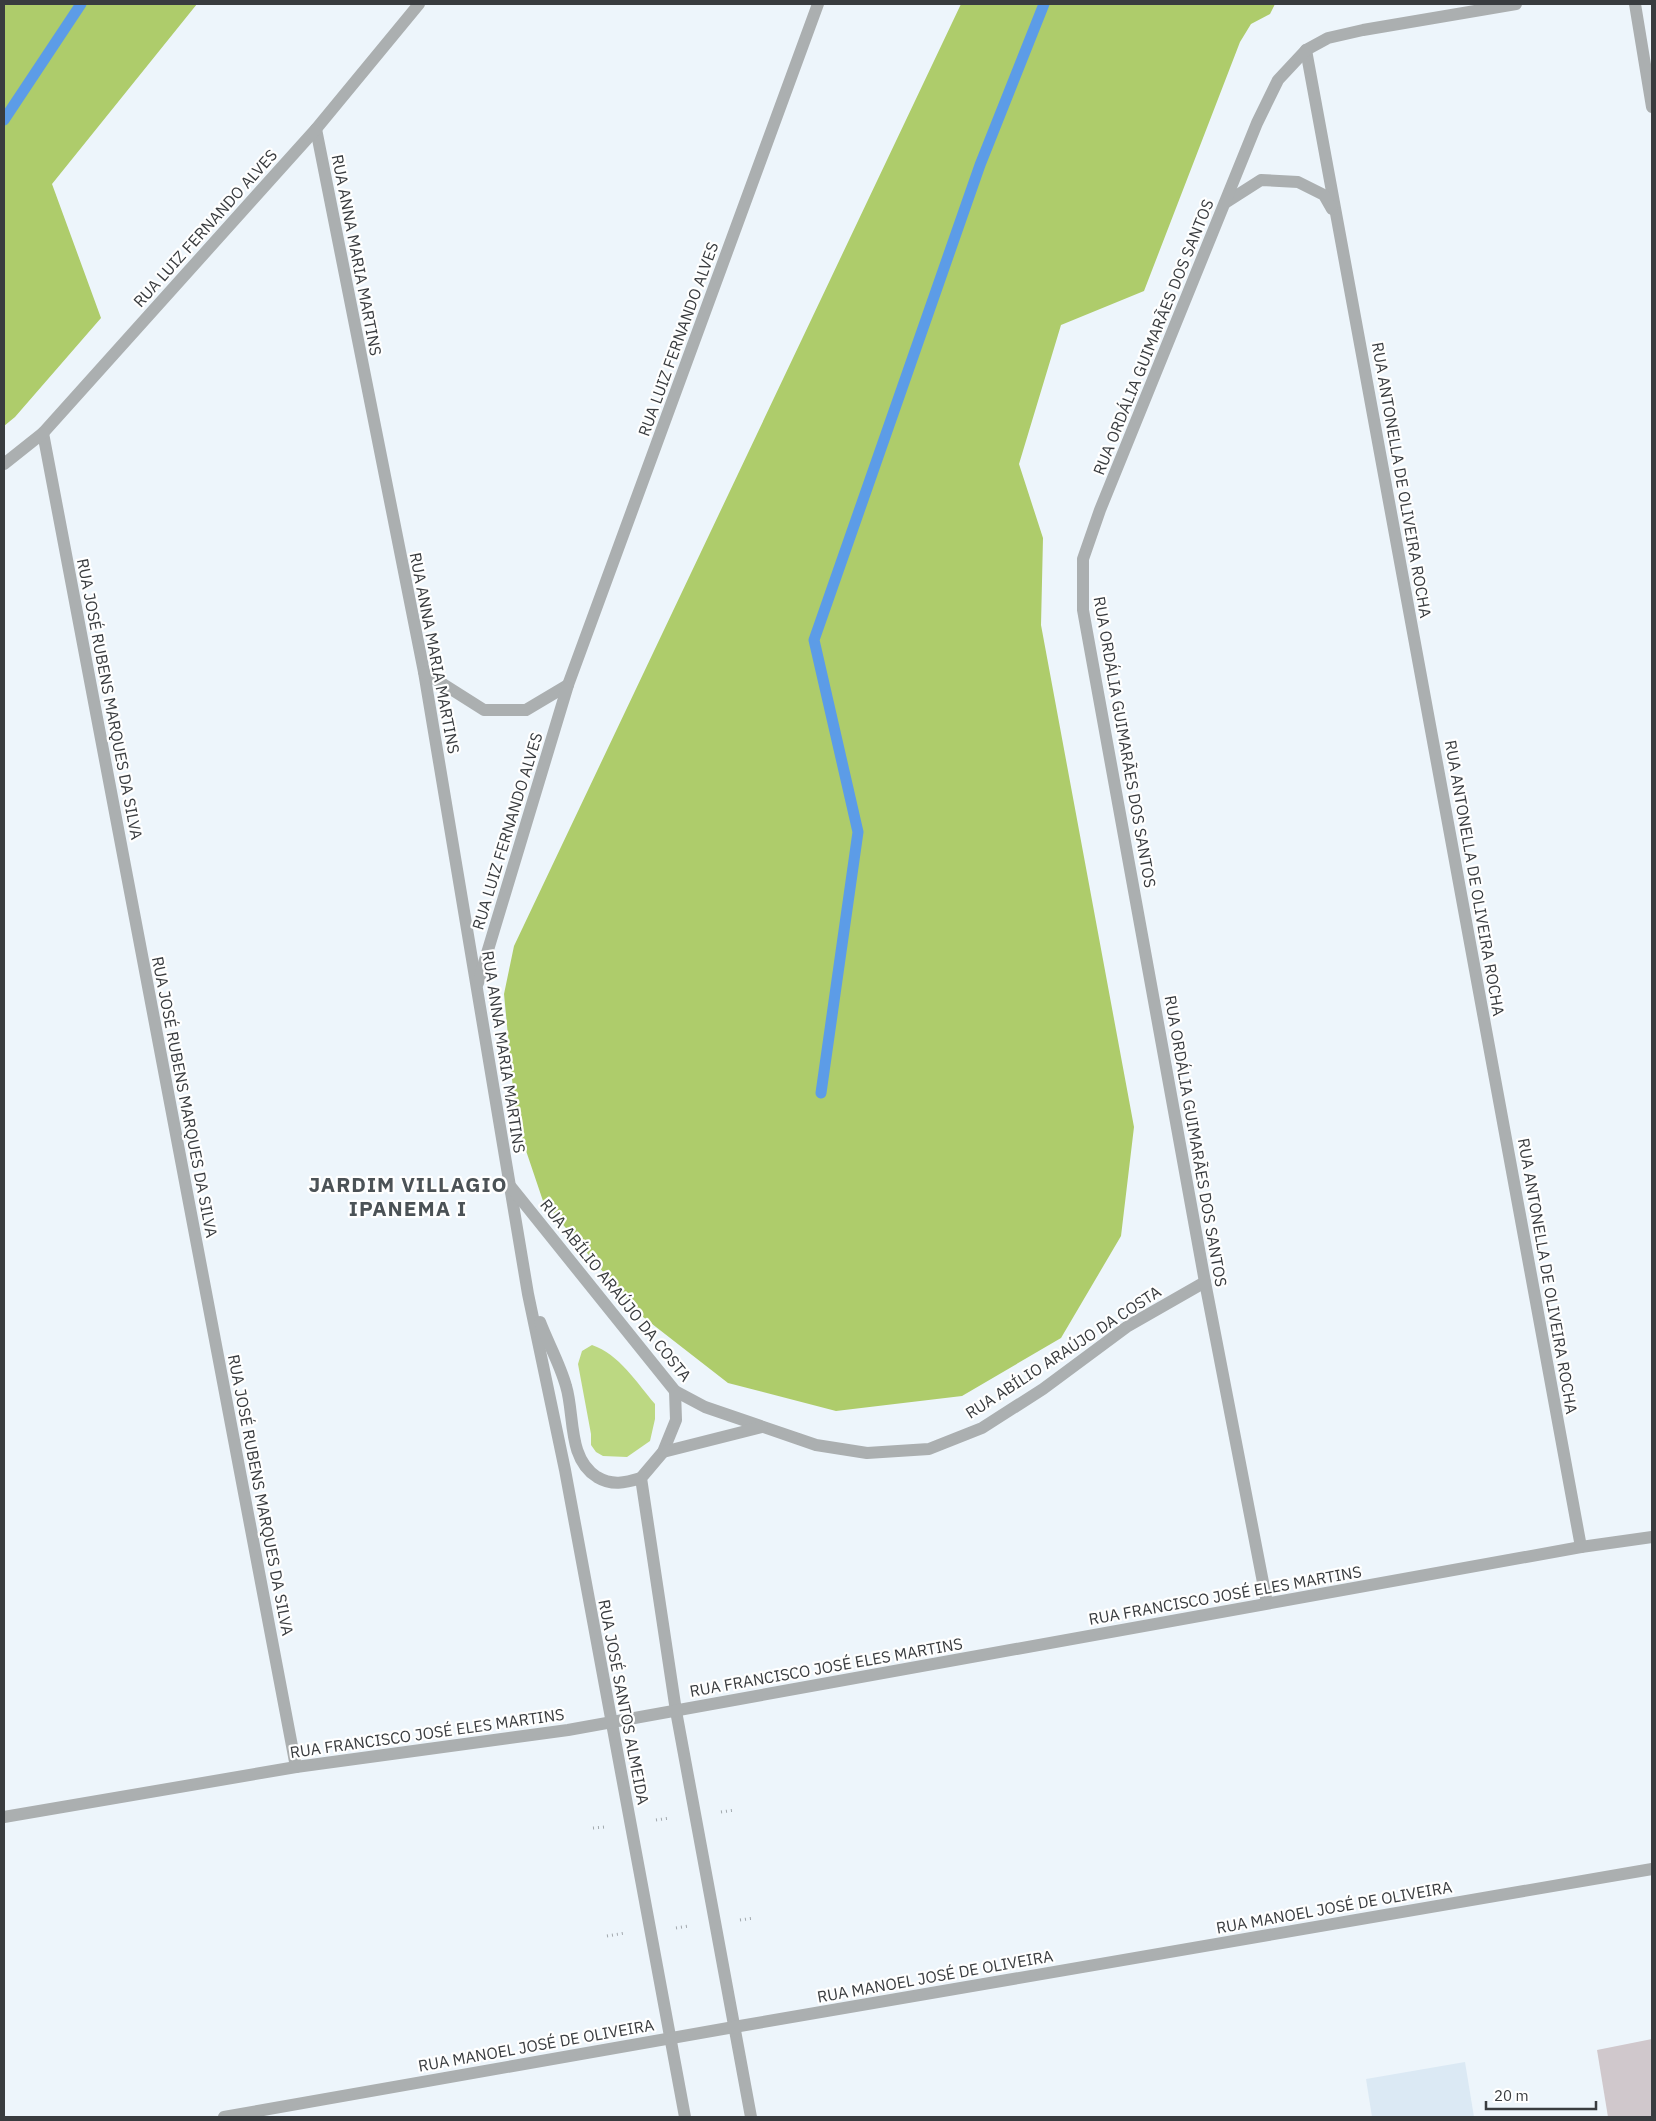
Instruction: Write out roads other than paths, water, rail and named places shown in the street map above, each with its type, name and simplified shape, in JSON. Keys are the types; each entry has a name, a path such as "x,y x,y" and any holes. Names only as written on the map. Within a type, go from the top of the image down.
{"street":[{"name":"RUA LUIZ FERNANDO ALVES","path":"4,464 43,433 316,129 419,4"},
{"name":"RUA LUIZ FERNANDO ALVES","path":"477,987 568,685 818,4"},
{"name":"RUA ORDÁLIA GUIMARÃES DOS SANTOS","path":"1267,1604 1205,1282 1083,610 1083,558 1100,510 1257,122 1278,80 1306,50 1328,38 1516,4"},
{"path":"1635,4 1652,107"},
{"name":"RUA ANTONELLA DE OLIVEIRA ROCHA","path":"1306,50 1581,1547"},
{"name":"RUA ANNA MARIA MARTINS","path":"316,129 424,672 509,1185"},
{"name":"RUA ANTONELLA DE OLIVEIRA ROCHA","path":"1225,203 1261,180 1298,182 1324,196 1336,215"},
{"name":"RUA JOSÉ RUBENS MARQUES DA SILVA","path":"43,433 296,1767"},
{"name":"RUA LUIZ FERNANDO ALVES","path":"424,672 484,710 526,710 568,685"},
{"name":"RUA ABÍLIO ARAÚJO DA COSTA","path":"509,1185 675,1391 705,1407 816,1445 867,1453 929,1448 982,1428 1043,1389 1128,1326 1205,1282"},
{"name":"RUA JOSÉ SANTOS ALMEIDA","path":"509,1185 528,1294 565,1470 684,2117"},
{"name":"RUA JOSÉ SANTOS ALMEIDA","path":"528,1294 566,1386 578,1454 589,1472 606,1482 627,1483 641,1478"},
{"path":"675,1391 676,1420 663,1452 641,1478 676,1711 750,2117"},
{"path":"663,1452 762,1427"},
{"name":"RUA FRANCISCO JOSÉ ELES MARTINS","path":"4,1817 296,1767 568,1730 1581,1547 1652,1537"},
{"name":"RUA MANOEL JOSÉ DE OLIVEIRA","path":"224,2117 734,2026 1652,1869"}],"waterway":[{"path":"4,120 81,4"},
{"path":"821,1093 858,832 814,640 980,165 1044,4"}],"district":[{"name":"JARDIM VILLAGIO IPANEMA I","path":"408,1197"}]}
